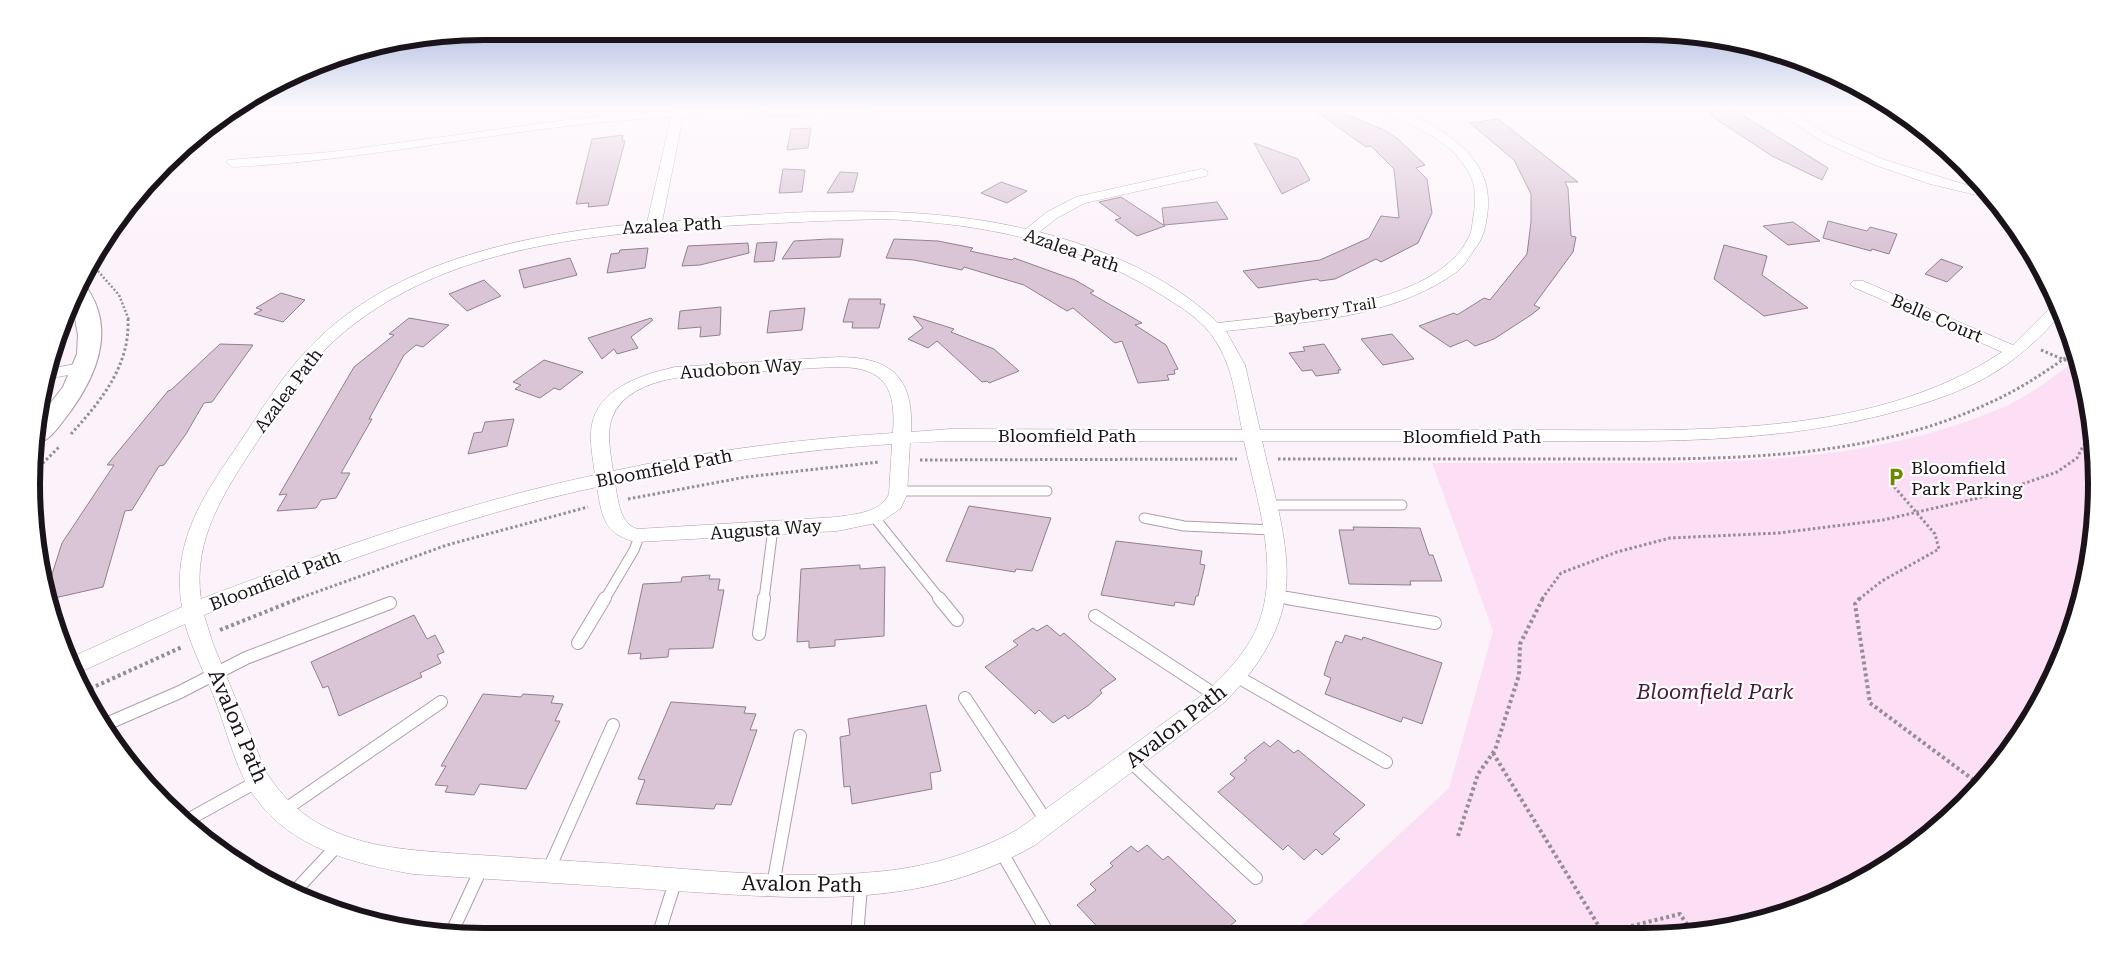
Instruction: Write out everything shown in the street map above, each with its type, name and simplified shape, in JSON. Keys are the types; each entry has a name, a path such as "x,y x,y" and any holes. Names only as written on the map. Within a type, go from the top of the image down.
{"street":[{"path":"233,163 307,159 343,154"},
{"path":"654,226 669,154"},
{"name":"Bayberry Trail","path":"1215,328 1343,311 1388,300 1433,282 1453,268 1467,253 1476,238 1483,206 1478,175 1471,163 1461,154"},
{"path":"1862,154 1928,179 1980,193"},
{"path":"1029,233 1052,215 1081,200 1201,173"},
{"name":"Azalea Path","path":"193,611 189,570 194,542 205,510 298,370 332,334 352,318 403,288 468,261 557,237 618,228 886,215 965,221 1029,233 1076,248 1122,266 1175,297 1215,328 1226,343 1233,358 1244,392 1252,436"},
{"name":"Belle Court","path":"1858,284 2021,348"},
{"path":"44,427 69,398 79,383 86,367 90,337 87,313 81,298"},
{"name":"Bloomfield Path","path":"78,663 193,611 299,570 414,530 509,502 606,478 759,451 902,437 950,435 1653,436 1747,432 1839,419 1903,404 1975,377 2021,348 2054,313"},
{"name":"Audobon Way","path":"606,478 600,435 601,421 608,408 634,387 670,373 834,362 866,365 890,376 898,386 903,414 902,437"},
{"path":"54,373 86,367"},
{"name":"Avalon Path","path":"193,611 200,639 216,673 258,781 282,812 298,825 338,845 382,858 482,867 773,885 862,887 922,879 962,868 1001,851 1048,823 1217,696 1238,676 1264,638 1277,596 1279,573 1268,505 1252,436"},
{"path":"899,491 902,437"},
{"path":"606,478 609,503 614,520 619,528 639,537"},
{"name":"Augusta Way","path":"639,537 838,524 874,517 894,503 899,491"}],"lane":[{"path":"899,491 1047,491"},
{"path":"1268,505 1402,505"},
{"path":"874,517 957,620"},
{"path":"1144,518 1199,527 1272,530"},
{"path":"759,634 773,528"},
{"path":"578,643 639,537"},
{"path":"1277,596 1435,622"},
{"path":"110,723 216,673 320,628 390,603"},
{"path":"1095,616 1217,696"},
{"path":"1238,676 1386,762"},
{"path":"965,698 1048,823"},
{"path":"282,812 441,702"},
{"path":"548,871 613,725"},
{"path":"773,885 800,736"},
{"path":"1130,761 1256,878"},
{"path":"191,818 258,781"},
{"path":"299,887 338,845"},
{"path":"1001,851 1045,928"},
{"path":"454,927 482,867"},
{"path":"661,928 676,879"},
{"path":"858,928 862,887"}],"path":[{"path":"2021,348 2071,363"},
{"path":"90,689 200,639 314,592 424,554 518,525 609,503 756,476 900,460 1688,459 1752,457 1815,451 1889,438 1968,414 2033,380 2069,356"},
{"path":"1458,836 1478,774 1493,753 1519,675 1520,644 1546,591 1561,573 1617,552 1670,538 1779,533 1883,520 1991,495 2043,479 2057,472 2077,458 2086,443"},
{"path":"1891,483 1935,534 1939,549 1880,584 1860,598 1855,604 1870,703 1975,781"},
{"path":"1493,753 1600,928"},
{"path":"1623,928 1680,914 1688,925"}],"green space":[{"name":"Bloomfield Park","path":"2071,363 2079,397 2087,455 2087,513 2084,542 2073,599 2064,627 2054,654 2029,706 1996,754 1978,777 1937,818 1891,853 1866,869 1814,894 1759,913 1702,924 1644,928 1298,928 1449,788 1493,631 1432,463 1717,462 1816,455 1865,448 1914,437 1962,423 2008,405 2052,378"}],"building":[{"path":"588,154 622,154 608,205 588,207 589,203 576,204"},
{"path":"1260,154 1285,154 1298,159 1310,180 1282,194"},
{"path":"1379,154 1414,154 1425,165 1416,168 1427,179 1432,213 1418,243 1381,262 1376,259 1335,279 1320,281 1317,279 1258,288 1243,271 1320,260 1369,238 1381,216 1399,218 1394,169"},
{"path":"1507,154 1543,154 1578,182 1565,182 1568,188 1571,236 1576,237 1573,252 1534,305 1540,308 1531,315 1494,339 1475,346 1467,340 1450,347 1419,326 1454,313 1457,315 1484,298 1490,300 1527,254 1531,222 1531,194 1514,160"},
{"path":"1769,154 1806,154 1828,168 1822,180"},
{"path":"783,169 805,170 802,192 779,193"},
{"path":"840,172 858,173 853,192 827,193"},
{"path":"1001,182 1027,191 1007,203 981,193"},
{"path":"1121,197 1165,226 1137,236 1115,220 1121,218 1099,202"},
{"path":"1217,202 1228,219 1164,225 1162,208"},
{"path":"1828,221 1867,231 1870,227 1897,234 1889,254 1872,249 1871,251 1823,238"},
{"path":"1793,222 1820,241 1788,245 1763,226"},
{"path":"843,239 840,257 782,259 794,241"},
{"path":"894,239 938,241 973,248 970,251 1012,260 1014,258 1075,280 1094,291 1090,293 1142,323 1135,325 1166,345 1178,369 1174,370 1175,374 1167,375 1169,380 1138,383 1122,341 1115,343 1073,308 1067,311 1024,285 964,267 962,270 914,260 886,258"},
{"path":"777,242 774,261 754,262 757,243"},
{"path":"748,243 749,253 700,265 682,266 688,246"},
{"path":"1724,245 1767,256 1762,275 1808,308 1764,316 1714,279"},
{"path":"648,248 645,268 607,273 611,254 619,253 620,250"},
{"path":"570,258 577,275 524,288 519,270"},
{"path":"1941,259 1963,267 1947,282 1925,274"},
{"path":"484,280 501,296 467,311 449,294"},
{"path":"281,293 305,300 283,322 254,314 262,310 256,308"},
{"path":"849,299 881,299 880,304 885,304 879,328 852,328 853,322 843,322"},
{"path":"721,307 720,335 700,337 701,327 678,329 680,311"},
{"path":"805,308 802,330 767,333 770,311"},
{"path":"913,316 954,329 951,332 994,349 1019,371 989,383 987,381 982,382 937,341 928,348 908,339 923,328"},
{"path":"409,318 449,325 423,347 416,345 404,355 369,419 372,419 341,473 350,473 336,498 321,500 316,508 277,511 287,494 279,495 354,367 394,335 389,334"},
{"path":"651,318 653,320 631,337 638,348 617,354 614,349 602,359 588,338"},
{"path":"1392,334 1414,359 1383,365 1361,339"},
{"path":"220,344 253,345 212,402 204,403 186,434 164,465 159,466 132,510 125,511 103,587 55,598 51,579 62,543 114,465 107,465 168,391"},
{"path":"1324,344 1341,370 1338,370 1339,373 1316,376 1312,370 1302,371 1289,353 1305,351 1303,347"},
{"path":"544,360 583,372 560,390 554,388 540,398 515,389 521,385 513,382"},
{"path":"514,419 507,446 468,454 474,433 482,432 485,422"},
{"path":"969,506 1051,518 1032,571 1016,569 1015,572 946,561"},
{"path":"1353,527 1420,528 1429,555 1433,555 1442,581 1410,581 1411,585 1349,584 1339,530 1354,530"},
{"path":"1116,541 1202,551 1200,564 1205,565 1194,605 1175,602 1174,606 1101,595"},
{"path":"860,565 860,569 885,567 884,636 835,640 835,646 809,648 809,641 797,642 801,569"},
{"path":"710,575 709,579 720,579 718,590 724,590 713,648 669,649 668,657 640,659 641,653 628,654 643,584 681,582 682,577"},
{"path":"414,615 427,639 435,635 444,652 437,655 441,663 420,673 422,677 339,716 328,686 323,688 311,662"},
{"path":"1047,625 1060,636 1064,633 1116,679 1100,690 1102,693 1089,705 1068,719 1065,715 1053,723 1039,710 1035,714 985,667 1018,645 1013,641 1033,628 1037,631"},
{"path":"1345,635 1362,640 1363,637 1442,663 1422,724 1403,717 1401,722 1325,694 1331,678 1324,675 1329,659 1336,641 1342,643"},
{"path":"483,694 521,697 523,694 554,696 551,703 563,704 555,721 560,721 526,789 480,784 474,795 445,792 448,786 435,785 446,766 441,766"},
{"path":"671,702 746,707 744,713 756,714 750,730 757,730 731,805 716,804 714,809 636,804 645,780 638,779"},
{"path":"926,705 941,771 930,773 932,789 852,804 850,786 844,787 840,737 850,735 848,719"},
{"path":"1278,740 1294,753 1298,750 1365,805 1333,834 1340,839 1322,855 1316,849 1304,860 1288,845 1283,850 1218,792 1235,778 1230,774 1247,760 1244,758 1264,742 1270,747"},
{"path":"1147,845 1163,860 1168,856 1236,921 1227,928 1098,928 1077,905 1096,890 1090,884 1113,866 1110,863 1131,846 1138,852"}],"place":[{"name":"Bloomfield Park Parking","path":"1896,477"}]}
